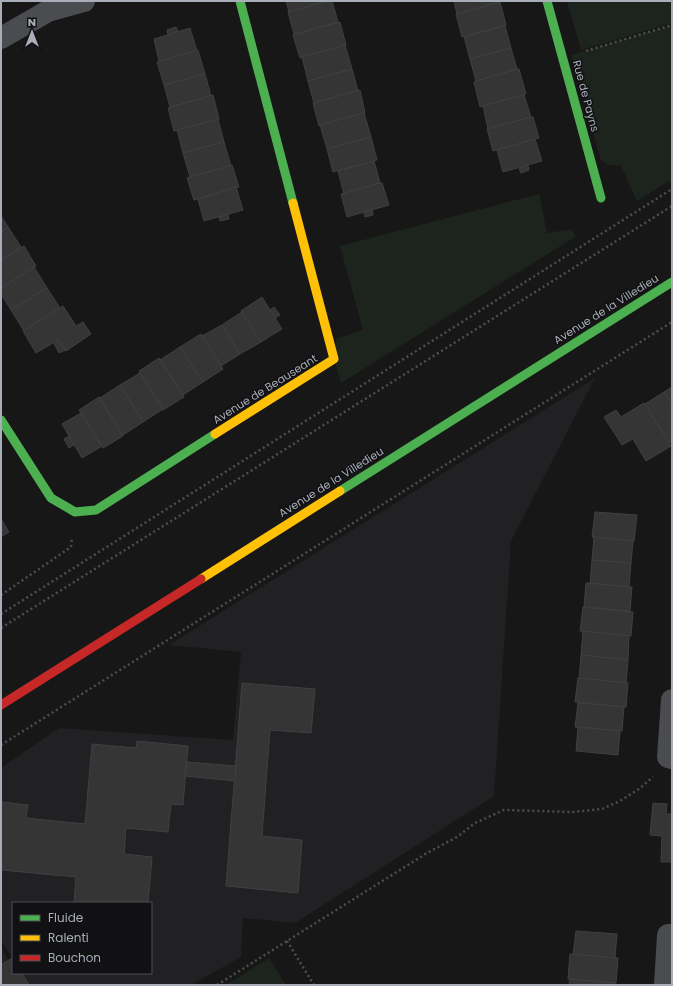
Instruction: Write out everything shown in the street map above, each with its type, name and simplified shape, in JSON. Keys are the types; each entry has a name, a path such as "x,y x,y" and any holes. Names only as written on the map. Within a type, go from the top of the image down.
{"street":[{"path":"1,38 47,6 84,1"},
{"name":"Avenue de Beauseant","path":"75,512 96,510 334,359 240,1"},
{"name":"Rue de Payns","path":"547,1 601,198"},
{"name":"Avenue de la Villedieu","path":"2,703 672,282"},
{"path":"1,420 51,498 75,512"},
{"path":"670,757 672,700"},
{"path":"666,985 668,935 672,935"}],"path":[{"path":"563,57 672,25"},
{"path":"1,614 672,189"},
{"path":"1,628 672,206"},
{"path":"1,745 672,322"},
{"path":"1,595 71,547 75,512"},
{"path":"217,985 427,853 457,837 475,823 504,810 573,812 602,809 620,802 639,789 659,772 670,757"},
{"path":"287,941 314,985"}],"shaded area":[{"path":"567,1 672,1 672,23 581,50"},
{"path":"672,25 672,179 637,201 621,166 609,165 601,160 571,55"},
{"path":"539,194 547,233 572,229 575,237 341,383 335,362 336,339 363,330 340,246"},
{"path":"595,378 511,541 494,796 295,923 243,918 241,957 191,985 29,985 23,974 152,974 152,902 12,902 12,957 1,940 1,768 59,728 233,740 241,652 169,645"},
{"path":"1,948 12,965 12,974 1,985"},
{"path":"269,958 286,985 226,985"}],"building":[{"path":"286,1 328,1 289,12"},
{"path":"332,1 338,22 294,34 288,12"},
{"path":"454,1 498,1 498,3 457,14"},
{"path":"500,2 506,25 462,37 456,14"},
{"path":"340,22 346,45 300,58 293,35"},
{"path":"505,26 511,48 470,59 464,37"},
{"path":"176,27 178,32 168,35 167,30"},
{"path":"190,28 197,51 159,61 154,39"},
{"path":"345,45 352,69 308,81 302,57"},
{"path":"511,48 517,69 476,81 470,59"},
{"path":"198,50 205,74 164,85 157,62"},
{"path":"352,69 358,91 314,103 308,81"},
{"path":"519,69 526,94 480,107 474,82"},
{"path":"205,74 211,96 170,107 164,85"},
{"path":"360,90 365,113 319,126 313,103"},
{"path":"213,95 219,119 174,131 168,108"},
{"path":"524,95 531,117 488,129 483,106"},
{"path":"364,113 371,137 327,149 320,125"},
{"path":"533,117 539,138 493,151 487,129"},
{"path":"218,119 224,142 183,153 177,130"},
{"path":"371,137 377,160 333,172 327,149"},
{"path":"535,139 542,161 503,172 497,150"},
{"path":"224,142 231,166 190,177 183,153"},
{"path":"374,161 380,183 344,194 338,171"},
{"path":"232,165 239,187 194,200 187,178"},
{"path":"528,165 529,170 521,173 519,168"},
{"path":"382,183 389,205 347,217 341,194"},
{"path":"236,187 243,210 204,221 198,199"},
{"path":"372,210 373,215 365,217 364,213"},
{"path":"228,214 229,219 220,221 219,217"},
{"path":"1,216 8,227 1,232"},
{"path":"8,227 21,247 1,260 1,232"},
{"path":"24,246 36,266 1,288 1,260"},
{"path":"34,267 47,288 11,310 1,294 1,288"},
{"path":"47,288 60,308 24,331 11,310"},
{"path":"262,297 282,329 261,342 241,311"},
{"path":"63,306 76,326 83,322 91,334 66,351 58,340 36,353 23,331"},
{"path":"274,307 280,315 275,318 270,310"},
{"path":"242,312 261,342 240,354 222,325"},
{"path":"222,325 240,354 221,366 202,336"},
{"path":"201,334 223,369 203,382 180,347"},
{"path":"58,340 65,350 59,353 54,343"},
{"path":"180,347 203,382 183,395 160,360"},
{"path":"159,358 184,397 163,410 139,371"},
{"path":"140,373 163,409 143,422 120,385"},
{"path":"120,385 143,422 123,435 100,398"},
{"path":"672,387 672,404 664,392"},
{"path":"664,392 672,404 672,441 669,443 645,404"},
{"path":"99,397 123,436 103,448 79,410"},
{"path":"644,403 671,446 646,461 633,439 622,445 604,417 616,410 621,417"},
{"path":"81,413 102,446 82,458 62,424"},
{"path":"69,436 74,445 69,448 64,439"},
{"path":"595,512 637,515 634,541 592,537"},
{"path":"1,519 9,532 1,537"},
{"path":"594,537 633,541 631,563 592,560"},
{"path":"592,560 631,563 629,587 590,584"},
{"path":"586,583 632,587 630,611 584,607"},
{"path":"583,607 633,612 631,636 580,631"},
{"path":"583,631 629,636 628,660 581,655"},
{"path":"581,655 628,660 626,683 579,679"},
{"path":"578,678 628,683 626,707 575,702"},
{"path":"242,683 315,689 311,733 270,730 262,836 302,840 298,893 226,886"},
{"path":"578,703 624,707 622,731 575,727"},
{"path":"578,727 620,731 618,755 576,751"},
{"path":"137,741 188,746 183,805 171,804 168,832 126,828 124,854 152,857 148,902 74,902 76,877 1,870 1,802 28,805 26,818 85,824 92,744 136,748"},
{"path":"187,762 236,766 235,781 185,776"},
{"path":"653,803 667,804 666,814 672,814 672,862 661,862 662,836 650,835"},
{"path":"576,931 617,934 615,958 573,955"},
{"path":"570,954 618,958 616,983 568,979"},
{"path":"12,958 12,974 23,974 29,985 1,985 1,965"},
{"path":"570,979 615,983 615,985 569,985"}],"traffic: fast":[{"path":"240,1 293,203"},
{"path":"547,1 601,198"},
{"path":"340,491 672,282"},
{"path":"1,420 51,498 75,512 96,510 215,434"}],"traffic: slow":[{"path":"215,434 334,359 293,203"},
{"path":"201,579 340,491"}],"traffic: jam":[{"path":"1,705 201,579"}]}
